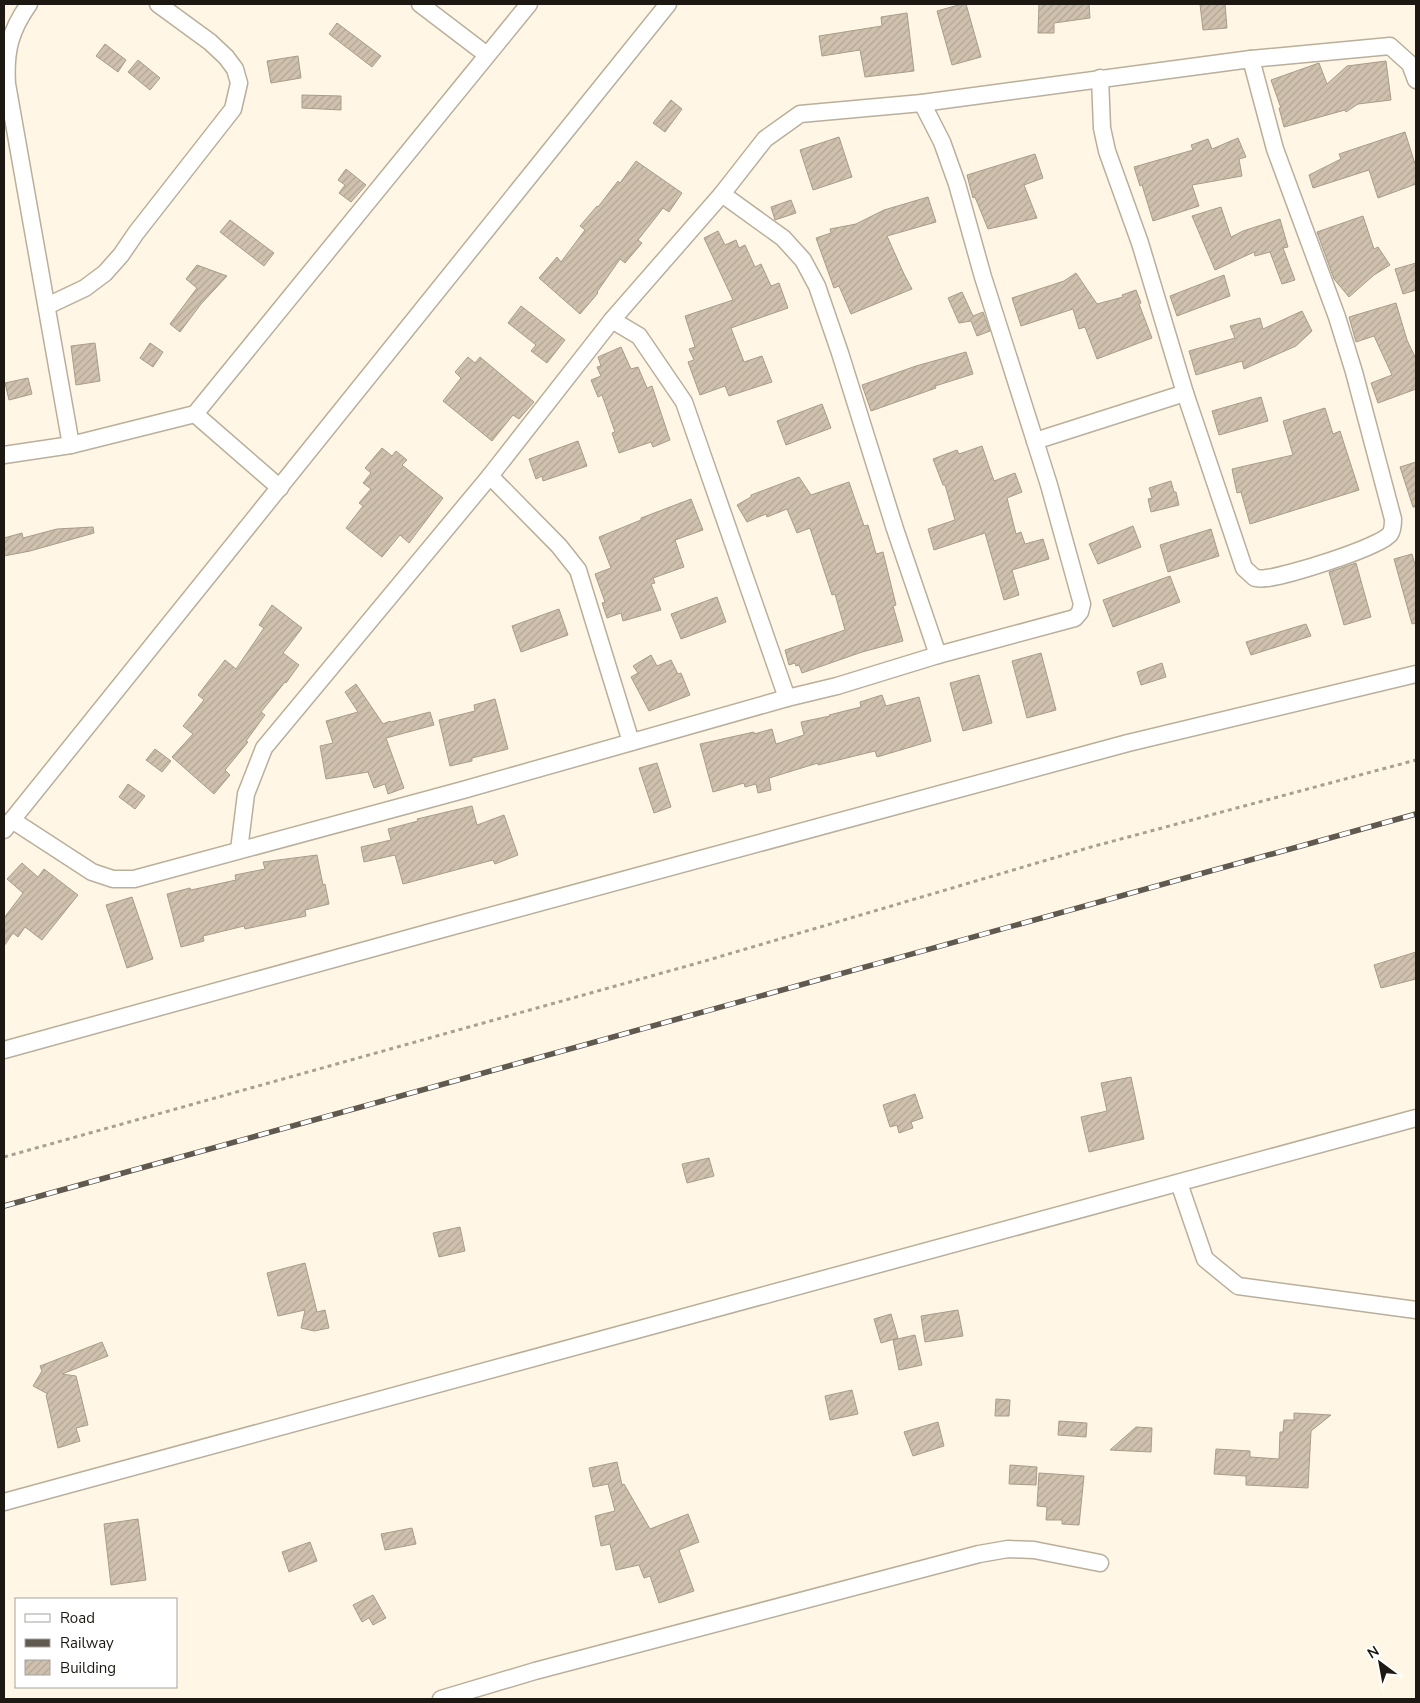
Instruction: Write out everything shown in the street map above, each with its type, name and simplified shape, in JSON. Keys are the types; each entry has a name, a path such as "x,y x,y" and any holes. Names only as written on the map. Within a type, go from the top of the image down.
{"street":[{"path":"29,4 18,20 9,41 6,74 71,444"},
{"path":"47,306 85,288 105,273 121,255 233,109 238,83 235,69 226,57 210,42 158,4"},
{"path":"420,4 487,55"},
{"path":"4,455 71,444 195,414 529,4"},
{"path":"668,4 8,825 86,869 113,879 134,879 787,698 837,686 938,655 1075,618 1080,612 1082,604 1036,441 983,277 949,162 942,142 922,103"},
{"path":"239,850 246,794 264,748 490,476 612,320 722,194 765,139 800,114 922,103 1251,59 1390,46 1410,64 1416,80"},
{"path":"1100,78 1102,128 1106,151 1140,243 1185,393 1244,568 1255,578 1266,578 1290,573 1369,547 1390,535 1393,528 1393,519 1354,372 1334,308 1275,149 1251,59"},
{"path":"722,194 783,238 803,260 817,286 895,529 938,655"},
{"path":"612,320 639,336 684,402 787,698"},
{"path":"1036,441 1185,393"},
{"path":"195,414 280,488"},
{"path":"490,476 559,546 578,570 632,742"},
{"path":"4,1050 1128,743 1416,674"},
{"path":"4,1502 1416,1118"},
{"path":"1180,1183 1205,1259 1238,1286 1416,1310"},
{"path":"441,1699 544,1668 979,1554 1008,1549 1034,1550 1100,1563"}],"path":[{"path":"4,1157 705,961 1091,847 1416,760"}],"building":[{"path":"966,4 981,57 952,65 937,11"},
{"path":"1039,4 1089,4 1090,18 1054,23 1054,33 1038,33"},
{"path":"1200,4 1225,4 1227,28 1203,30"},
{"path":"907,13 914,71 865,77 860,50 822,56 819,36 882,26 881,17"},
{"path":"337,23 381,56 372,67 329,34"},
{"path":"105,44 126,60 118,72 96,56"},
{"path":"298,56 301,78 271,83 267,61"},
{"path":"138,60 160,78 150,90 128,72"},
{"path":"1386,61 1391,100 1358,104 1346,112 1345,110 1284,127 1279,108 1281,108 1271,80 1319,63 1327,84 1347,66"},
{"path":"302,95 341,96 341,110 302,108"},
{"path":"671,100 682,109 665,132 653,123"},
{"path":"1405,132 1416,167 1416,184 1378,198 1369,170 1313,188 1309,175 1341,159 1339,154"},
{"path":"839,137 852,177 813,190 800,150"},
{"path":"1238,138 1246,157 1239,159 1242,176 1192,185 1199,206 1153,221 1142,185 1140,186 1134,167 1193,150 1191,145 1208,139 1212,149"},
{"path":"1035,154 1043,178 1024,185 1037,218 988,229 975,197 973,198 967,175"},
{"path":"636,161 682,193 669,212 663,208 638,240 642,243 625,263 620,259 598,293 580,314 539,278 557,257 561,262 585,230 580,226 618,181 620,183"},
{"path":"346,169 366,185 351,202 339,193 345,185 338,180"},
{"path":"928,197 936,222 887,236 912,289 851,314 839,286 834,288 816,238 831,233 830,229 856,224 884,210"},
{"path":"791,200 796,213 775,220 771,207"},
{"path":"1221,207 1231,237 1280,219 1288,247 1283,248 1295,280 1282,284 1270,252 1255,256 1254,252 1215,270 1192,216"},
{"path":"1363,216 1374,249 1378,247 1390,265 1374,275 1349,297 1334,279 1317,232"},
{"path":"230,220 274,253 264,266 220,232"},
{"path":"718,231 725,245 736,240 739,248 745,245 755,267 761,264 771,286 779,283 788,308 731,328 744,362 762,356 772,382 729,396 725,386 700,395 688,362 694,360 689,349 695,347 685,316 733,300 704,238"},
{"path":"1416,263 1416,290 1403,294 1395,269"},
{"path":"197,265 227,276 201,304 180,332 170,324 197,288 186,279"},
{"path":"1076,273 1097,304 1123,297 1122,295 1136,290 1141,303 1139,304 1152,338 1097,359 1085,327 1079,329 1073,309 1021,326 1012,298 1064,281"},
{"path":"1224,275 1230,296 1177,316 1170,296"},
{"path":"962,292 973,316 983,312 990,331 977,336 971,321 959,323 948,298"},
{"path":"1396,303 1407,340 1416,359 1416,389 1378,403 1371,383 1392,375 1374,336 1356,342 1349,317"},
{"path":"521,306 565,340 547,363 531,351 536,345 508,323"},
{"path":"1302,311 1312,331 1296,346 1244,369 1242,361 1196,375 1189,351 1235,338 1230,326 1260,318 1263,329"},
{"path":"95,343 100,381 76,385 71,346"},
{"path":"150,343 163,352 153,367 140,358"},
{"path":"621,347 631,369 638,367 647,388 652,386 670,440 653,447 651,442 619,453 612,433 615,432 602,395 598,397 591,380 601,376 597,367 601,366 598,357"},
{"path":"966,352 973,374 935,386 936,388 871,411 862,385 916,366"},
{"path":"468,357 475,363 480,357 534,402 519,419 513,415 492,441 443,401 461,378 455,372"},
{"path":"28,378 32,394 9,400 5,383"},
{"path":"1261,397 1268,421 1219,435 1212,411"},
{"path":"822,404 831,428 786,445 777,421"},
{"path":"1325,408 1333,434 1340,431 1359,490 1250,524 1241,492 1237,493 1232,469 1293,455 1283,421"},
{"path":"578,441 587,466 543,481 542,476 536,479 529,459"},
{"path":"982,446 994,481 1015,473 1022,492 1007,498 1016,534 1021,532 1025,544 1043,539 1049,559 1012,570 1019,595 1004,600 985,533 934,550 928,529 955,520 945,485 943,485 933,459 957,450 959,454"},
{"path":"382,448 392,456 396,451 407,460 402,465 443,498 409,543 400,535 382,557 346,528 363,506 359,503 371,489 363,483 371,473 365,468"},
{"path":"1416,462 1416,507 1413,507 1400,467"},
{"path":"799,477 811,495 849,482 864,526 868,525 876,554 883,552 896,605 893,606 903,641 862,652 802,673 799,665 796,666 795,663 789,665 785,650 845,630 835,594 832,595 810,528 797,533 787,509 767,517 766,514 747,522 737,505 751,497 751,495"},
{"path":"1171,481 1179,505 1151,512 1148,499 1152,498 1149,488"},
{"path":"691,499 703,530 675,540 684,567 653,578 655,583 651,584 661,610 623,621 621,613 607,618 602,603 605,602 595,574 611,568 599,537 641,520 641,518"},
{"path":"1133,526 1141,547 1098,564 1089,544"},
{"path":"93,527 94,533 30,551 4,556 4,538 22,533 23,538 57,529"},
{"path":"1211,529 1219,556 1168,572 1160,545"},
{"path":"1412,554 1416,568 1416,623 1412,624 1394,559"},
{"path":"1356,563 1371,617 1344,625 1329,572"},
{"path":"1170,576 1180,602 1113,627 1103,600"},
{"path":"717,597 726,622 681,639 671,614"},
{"path":"272,605 302,628 283,653 299,665 261,712 265,715 246,741 248,742 225,770 230,775 214,794 172,757 193,734 183,726 204,700 198,695 225,660 236,669 264,628 259,625"},
{"path":"559,609 568,635 521,652 512,626"},
{"path":"1306,624 1311,636 1251,655 1246,642"},
{"path":"1041,653 1056,710 1027,718 1012,661"},
{"path":"651,655 657,666 671,660 678,674 681,673 690,695 649,711 631,677 638,673 633,666"},
{"path":"1162,663 1166,677 1141,685 1137,672"},
{"path":"979,675 992,723 963,731 950,683"},
{"path":"356,684 383,724 430,712 434,725 386,738 404,788 388,794 385,784 374,788 368,772 326,779 320,746 333,743 326,721 358,712 345,692"},
{"path":"882,695 886,706 919,697 931,741 877,757 875,751 818,765 818,763 769,778 771,790 758,793 756,784 745,787 744,783 713,792 700,744 772,729 776,744 804,735 801,722 861,707 860,702"},
{"path":"495,699 508,749 450,766 439,720 475,711 474,705"},
{"path":"155,749 171,761 162,772 146,760"},
{"path":"657,763 671,807 654,813 639,768"},
{"path":"128,784 145,796 135,809 119,797"},
{"path":"472,806 477,825 504,815 518,855 495,864 493,860 403,884 395,855 364,862 361,847 391,840 388,829 418,821 417,819"},
{"path":"317,855 329,904 305,910 306,916 245,929 244,926 203,936 204,941 181,947 167,894 236,880 235,875 265,869 263,862"},
{"path":"22,863 38,877 44,869 78,895 42,940 25,927 18,937 13,933 4,946 4,918 23,893 7,879"},
{"path":"132,897 153,959 127,968 106,905"},
{"path":"1416,952 1416,979 1381,988 1374,965"},
{"path":"1131,1077 1144,1139 1089,1152 1081,1117 1107,1111 1101,1083"},
{"path":"915,1094 923,1118 911,1122 913,1128 899,1133 897,1125 890,1127 883,1105"},
{"path":"709,1158 714,1176 687,1183 682,1164"},
{"path":"460,1227 465,1251 439,1257 433,1233"},
{"path":"305,1263 317,1312 325,1310 329,1328 314,1331 301,1328 305,1310 278,1316 267,1273"},
{"path":"958,1310 963,1336 925,1342 921,1316"},
{"path":"891,1314 898,1338 881,1343 874,1319"},
{"path":"915,1335 922,1365 899,1370 893,1340"},
{"path":"102,1342 108,1356 62,1374 76,1376 88,1425 76,1428 80,1441 58,1448 46,1395 48,1394 33,1386 42,1371 40,1366"},
{"path":"852,1390 858,1414 830,1420 825,1396"},
{"path":"996,1399 1010,1400 1009,1416 995,1416"},
{"path":"1294,1413 1331,1415 1311,1431 1308,1488 1246,1485 1246,1476 1214,1474 1216,1449 1250,1451 1250,1457 1279,1459 1280,1432 1283,1432 1284,1420 1294,1420"},
{"path":"1059,1421 1087,1423 1086,1437 1058,1435"},
{"path":"938,1422 944,1446 913,1456 904,1432"},
{"path":"1136,1427 1152,1428 1151,1452 1110,1450"},
{"path":"617,1462 622,1485 624,1484 650,1529 688,1514 699,1542 679,1550 694,1591 659,1603 650,1576 644,1578 639,1565 616,1570 610,1544 601,1546 595,1516 615,1511 608,1484 593,1487 589,1468"},
{"path":"1010,1465 1037,1467 1036,1485 1009,1484"},
{"path":"1039,1473 1084,1476 1079,1525 1062,1524 1062,1520 1046,1520 1047,1507 1037,1506"},
{"path":"138,1519 146,1580 111,1585 104,1524"},
{"path":"412,1528 416,1544 385,1550 381,1534"},
{"path":"310,1542 317,1561 289,1572 282,1552"},
{"path":"373,1595 386,1618 373,1625 369,1618 362,1622 353,1605"}],"railway":[{"path":"4,1206 1416,814"}]}
